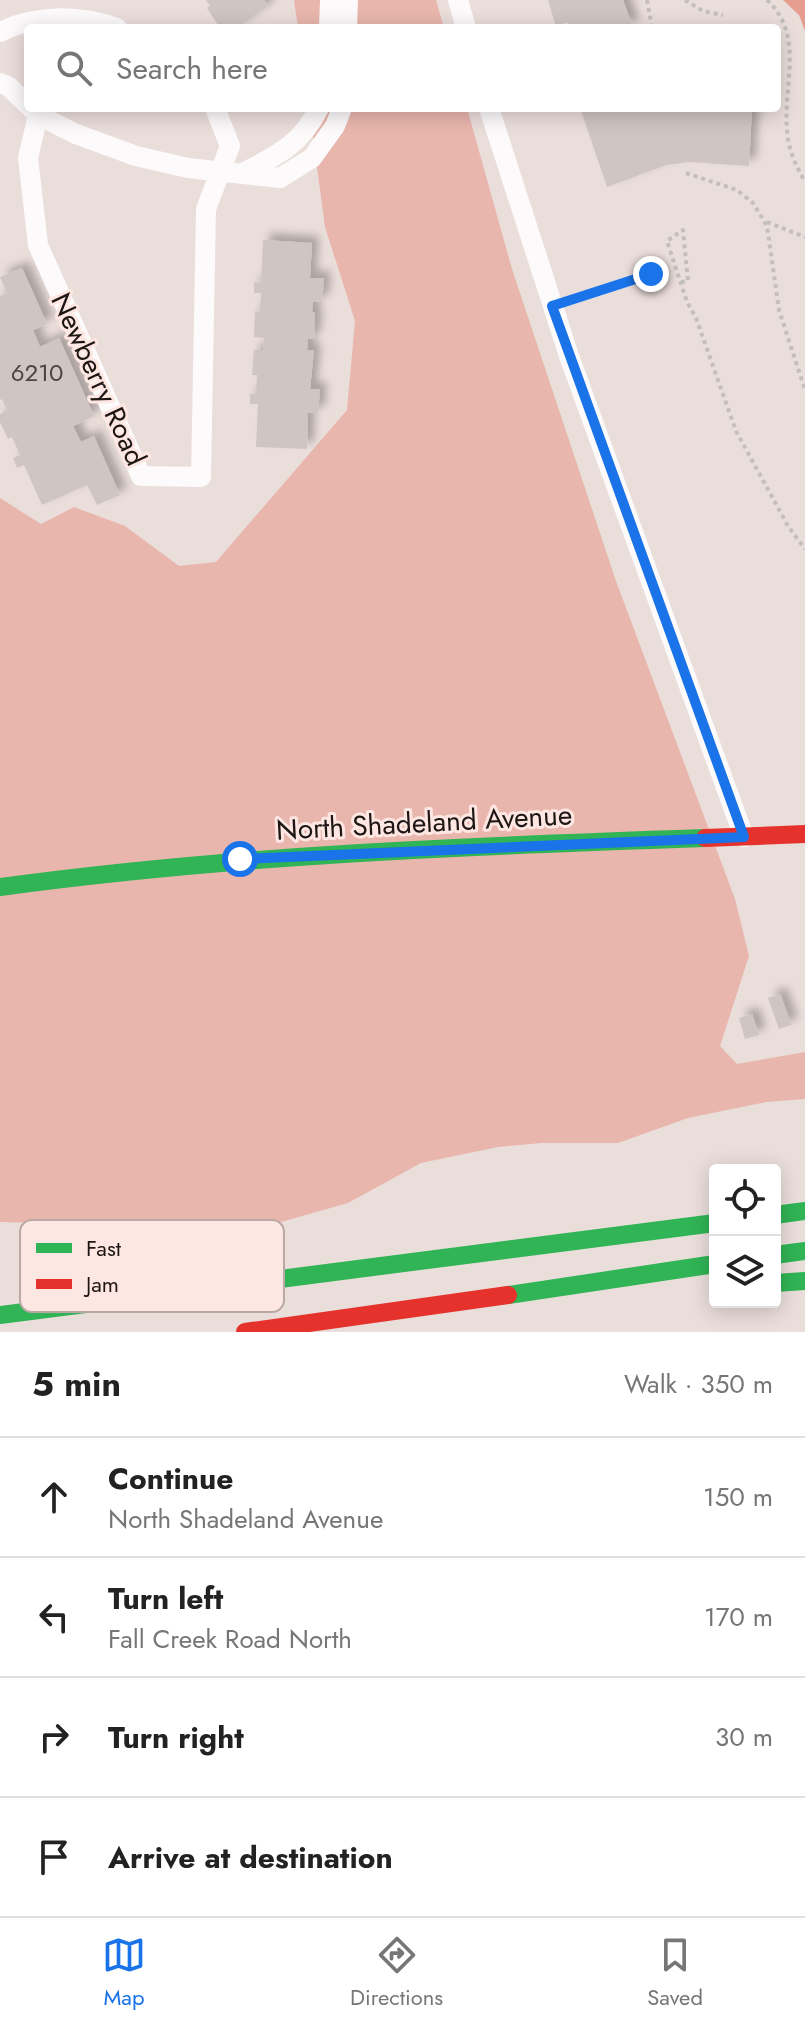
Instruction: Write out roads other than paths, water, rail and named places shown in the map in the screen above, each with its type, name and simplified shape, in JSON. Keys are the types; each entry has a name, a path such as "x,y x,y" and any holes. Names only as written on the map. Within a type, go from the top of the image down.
{"main road":[{"name":"North Shadeland Avenue","path":"0,887 275,857 805,834"},
{"path":"781,1214 805,1211"},
{"path":"284,1278 709,1224"},
{"path":"781,1254 805,1251"},
{"path":"245,1332 709,1265"},
{"path":"781,1283 805,1281"},
{"path":"540,1291 699,1286"},
{"path":"0,1315 23,1312"}],"street":[{"path":"329,24 330,0"},
{"path":"347,24 348,0"},
{"path":"458,0 465,24"},
{"path":"0,32 31,21 60,19 103,24"},
{"path":"0,83 24,101"},
{"name":"Newberry Road","path":"33,112 28,158 38,245 141,476 201,477 206,209 230,146 217,112"},
{"path":"39,112 96,142 136,156 219,172 280,178 312,158 335,126 340,112"},
{"path":"241,174 286,151 309,129 317,112"},
{"path":"490,112 552,306 744,837"}],"lane":[{"path":"552,306 651,274"}]}
